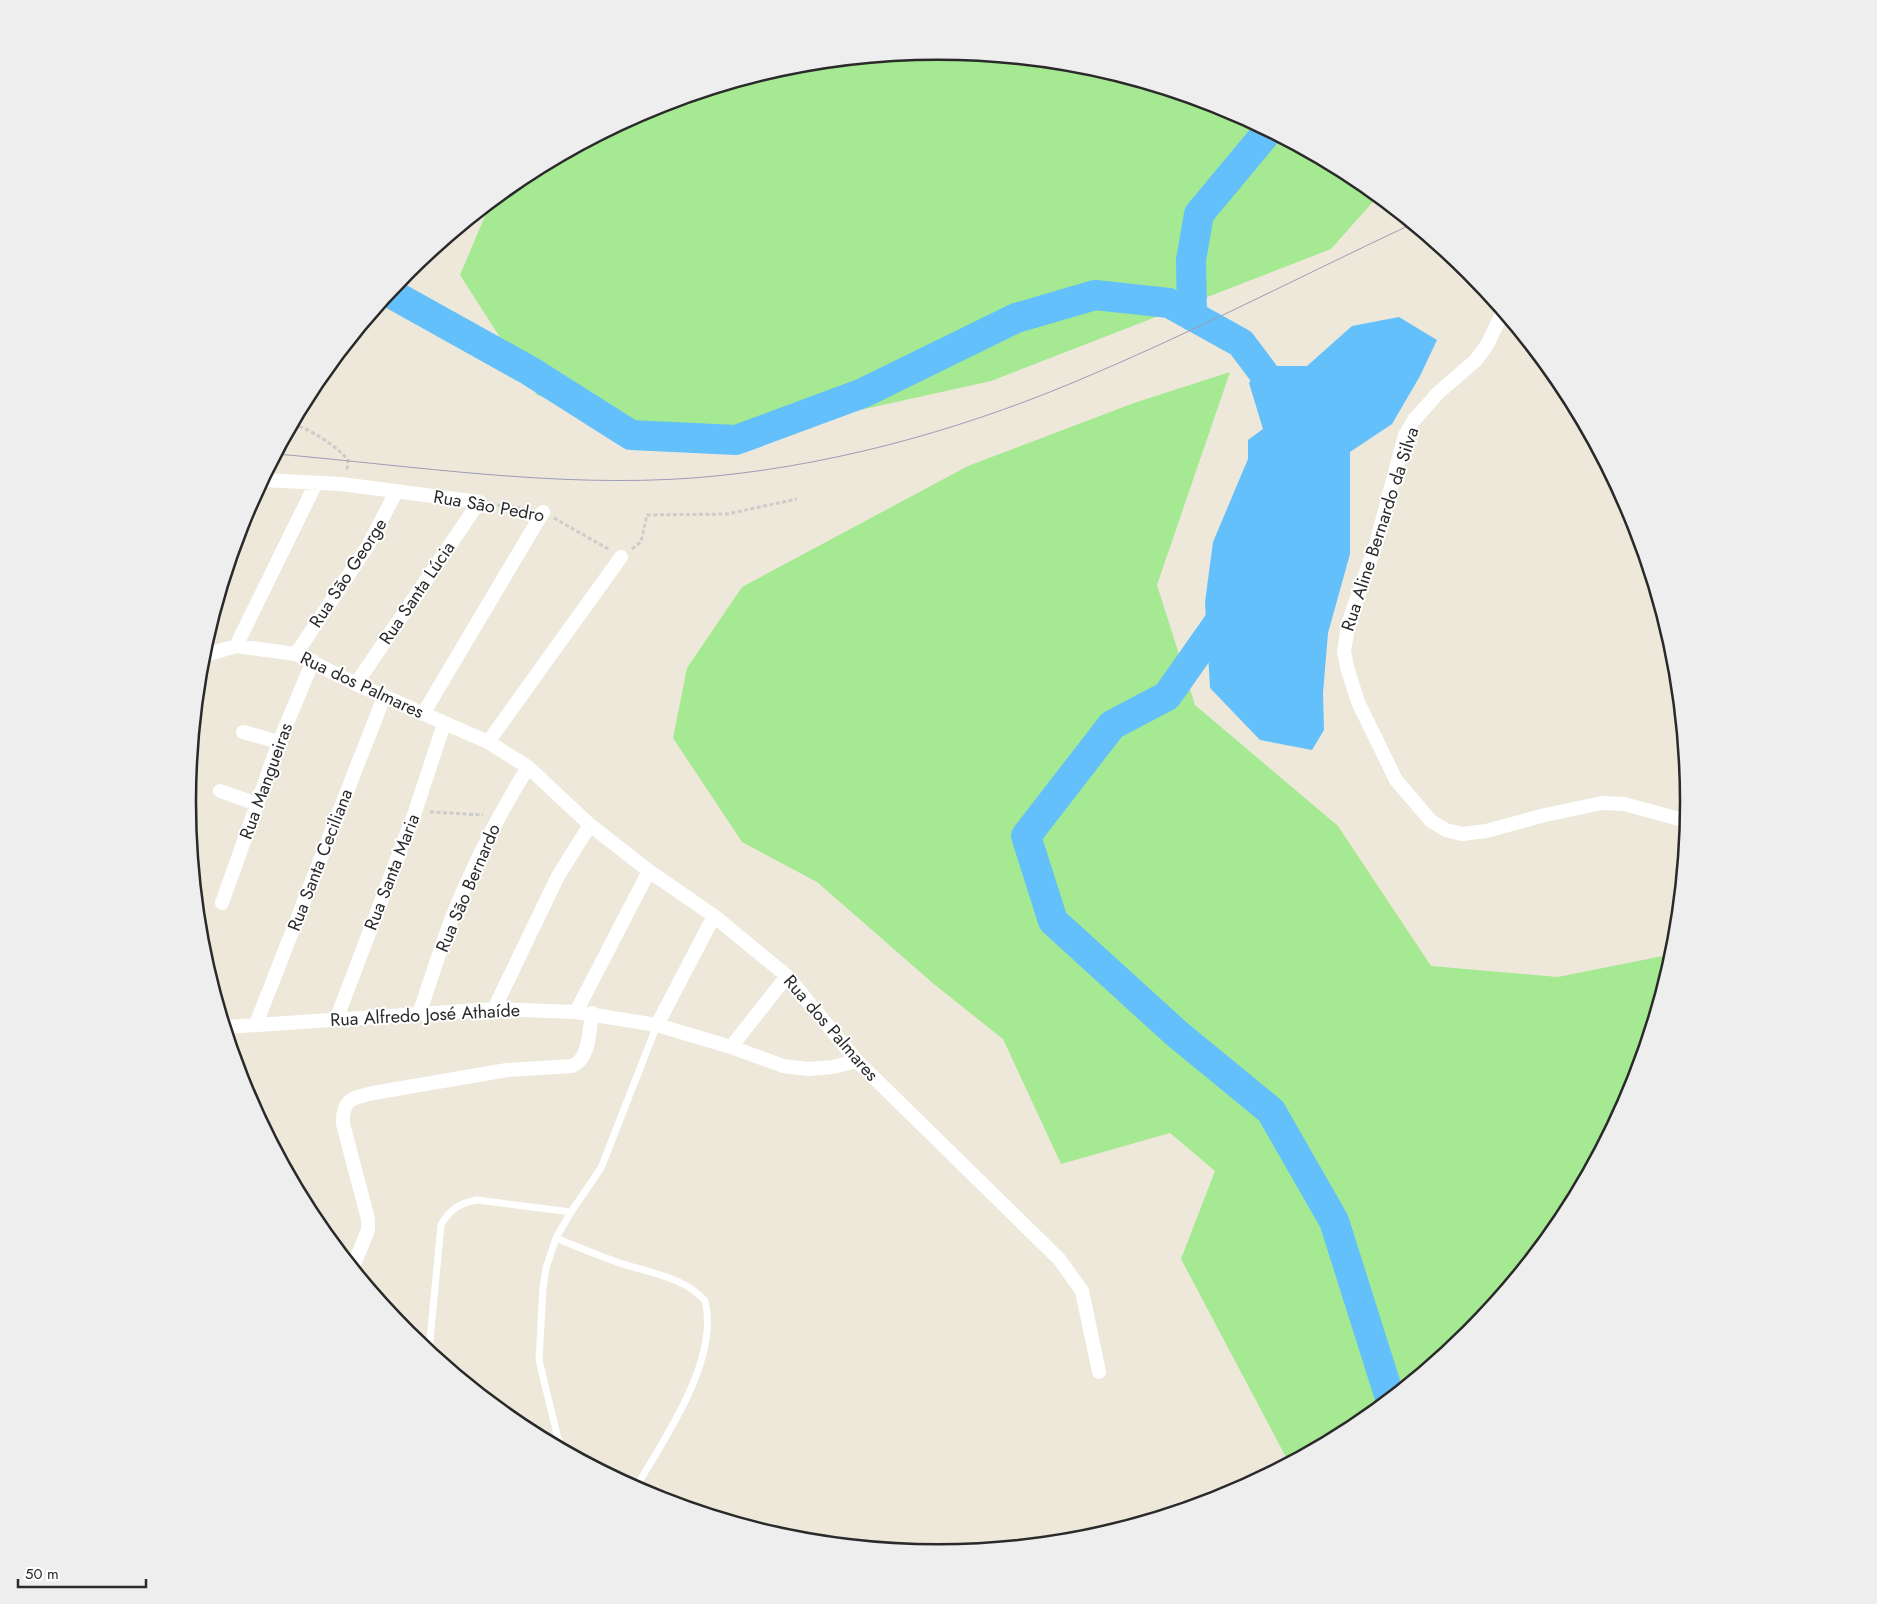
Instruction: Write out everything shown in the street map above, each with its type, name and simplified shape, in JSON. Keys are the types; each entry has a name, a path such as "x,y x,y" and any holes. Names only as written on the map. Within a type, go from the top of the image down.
{"street":[{"name":"Rua Aline Bernardo da Silva","path":"1500,318 1487,345 1476,360 1438,393 1414,420 1406,435 1376,544 1345,635 1347,666 1358,702 1396,780 1431,821 1446,830 1462,834 1486,831 1545,815 1602,803 1624,804 1680,819"},
{"name":"Rua São Pedro","path":"270,480 341,484 478,502"},
{"path":"236,646 316,483"},
{"name":"Rua São George","path":"296,654 369,544 396,492"},
{"name":"Rua Santa Lúcia","path":"356,684 478,502"},
{"path":"423,714 544,512"},
{"path":"488,742 621,556"},
{"name":"Rua dos Palmares","path":"212,653 236,646 296,654 384,697 488,742 528,767 590,825 649,872 714,916 787,976 856,1062 974,1174 1059,1260 1082,1291 1099,1372"},
{"name":"Rua Mangueiras","path":"222,903 279,742 313,661"},
{"name":"Rua Santa Ceciliana","path":"256,1024 384,697"},
{"name":"Rua Santa Maria","path":"336,1020 415,812 444,724"},
{"path":"242,732 279,742"},
{"name":"Rua São Bernardo","path":"419,1014 450,921 499,816 528,767"},
{"path":"220,791 257,804"},
{"path":"494,1009 558,876 590,825"},
{"path":"576,1012 649,872"},
{"path":"657,1025 714,916"},
{"path":"731,1046 787,976"},
{"name":"Rua Alfredo José Athaíde","path":"232,1026 494,1009 576,1012 592,1013 657,1025 731,1046 783,1066 808,1069 833,1067 856,1062"},
{"path":"356,1261 368,1230 368,1219 343,1124 343,1112 347,1103 355,1097 373,1093 507,1070 572,1066 580,1061 583,1055 592,1013"}],"lane":[{"path":"558,1439 539,1360 546,1268 556,1238 601,1168 657,1025"},
{"path":"429,1341 442,1225 447,1214 464,1203 477,1200 571,1212"},
{"path":"556,1238 615,1262 676,1282 694,1291 705,1302 707,1327 700,1360 681,1413 640,1481"}],"path":[{"path":"299,426 341,451 348,460 347,478 341,484"},
{"path":"621,556 641,542 647,515 726,514 797,499"},
{"name":"Rua São Pedro","path":"478,502 544,512 621,556"},
{"path":"415,812 499,816"}],"green space":[{"path":"938,60 1035,66 1131,85 1177,99 1222,116 1267,137 1321,166 1373,201 1331,249 991,381 689,448 537,395 460,275 486,214 567,159 610,137 655,116 700,99 746,85 842,66 890,62"},
{"path":"1230,372 1157,585 1195,705 1338,826 1431,966 1558,977 1664,956 1641,1041 1624,1086 1604,1130 1581,1173 1527,1254 1463,1327 1428,1360 1351,1419 1310,1445 1286,1457 1181,1259 1215,1171 1170,1133 1061,1164 1003,1039 935,985 817,882 742,842 673,738 687,668 742,587 968,466 1134,403"}],"water":[{"path":"1399,317 1437,340 1420,376 1392,424 1350,452 1350,554 1328,633 1323,693 1324,730 1312,750 1260,740 1210,688 1205,602 1213,542 1248,459 1248,440 1263,429 1249,383 1265,356 1274,366 1307,366 1352,326"}],"waterway":[{"path":"1192,316 1191,260 1199,214 1264,136"},
{"path":"396,296 530,371 631,435 736,440 863,393 1016,318 1095,295 1169,303 1241,343 1277,391 1277,400"},
{"path":"1226,602 1219,622 1167,696 1112,725 1026,836 1053,921 1176,1033 1271,1111 1334,1221 1388,1392"}],"tram line":[{"path":"283,455 485,474 589,480 693,478 790,466 838,457 886,446 980,418 1072,383 1201,326 1407,227"}]}
